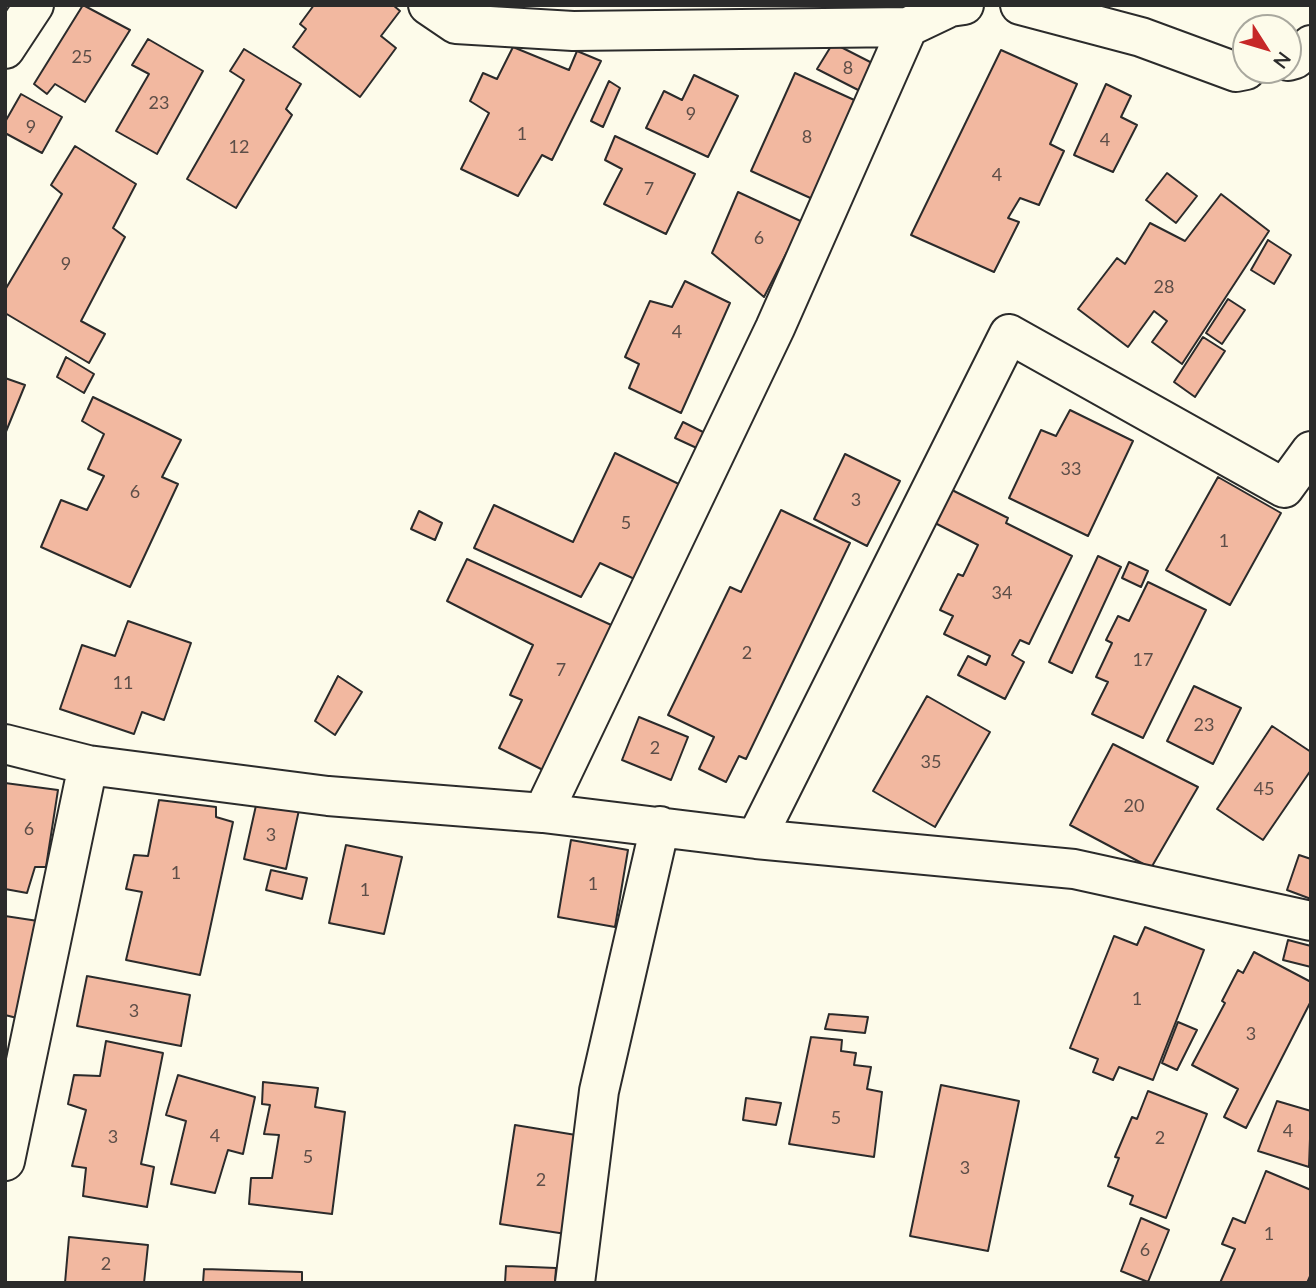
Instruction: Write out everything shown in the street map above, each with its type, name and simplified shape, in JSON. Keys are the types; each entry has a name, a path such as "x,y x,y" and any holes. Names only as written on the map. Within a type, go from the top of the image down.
{"street":[{"path":"5,49 34,5"},
{"path":"428,5 456,24 572,31 908,27 950,7 964,5"},
{"path":"1020,5 1141,37 1232,71"},
{"path":"543,813 775,328 908,27"},
{"path":"757,839 1009,334 1284,488 1311,451"},
{"path":"5,744 88,765 328,796 543,813 757,839 1074,869 1311,921"},
{"path":"5,1161 88,765"},
{"path":"575,1283 599,1091 660,826"}],"building":[{"path":"83,5 130,30 85,102 55,84 47,94 34,84"},
{"path":"314,5 393,5 400,11 381,36 396,48 360,97 293,47 306,29 300,24"},
{"path":"148,39 203,71 157,154 116,131 149,74 132,65"},
{"path":"833,43 880,67 866,94 817,69"},
{"path":"513,47 569,70 577,51 601,61 552,160 542,155 518,196 461,169 489,113 470,101 483,73 497,79"},
{"path":"244,49 301,84 286,109 292,115 236,208 187,179 244,80 230,71"},
{"path":"1001,50 1077,84 1050,144 1064,151 1039,205 1020,198 1008,218 1019,222 994,272 911,235"},
{"path":"795,73 863,104 817,201 751,171"},
{"path":"694,75 738,96 708,157 646,128 664,91 682,100"},
{"path":"609,81 620,88 603,127 591,121"},
{"path":"1106,84 1131,96 1121,117 1137,125 1113,172 1074,155"},
{"path":"21,94 62,117 42,153 5,133 5,122"},
{"path":"615,136 695,174 666,234 604,204 622,169 605,160"},
{"path":"75,146 136,184 113,228 125,237 81,321 105,334 89,363 5,313 5,290 62,194 51,185"},
{"path":"1167,173 1197,196 1176,223 1146,200"},
{"path":"738,192 807,224 792,253 787,252 764,297 712,253"},
{"path":"1221,194 1269,231 1182,364 1152,342 1167,321 1154,311 1128,347 1078,309 1117,258 1125,264 1150,223 1185,241"},
{"path":"1268,240 1291,255 1274,284 1251,270"},
{"path":"685,281 730,303 681,413 629,388 639,364 625,357 650,301 672,307"},
{"path":"1228,299 1245,310 1222,344 1206,333"},
{"path":"1203,337 1225,351 1195,397 1174,382"},
{"path":"66,357 94,374 84,393 57,377"},
{"path":"5,378 25,385 5,434"},
{"path":"93,397 181,440 162,477 178,484 130,587 41,547 61,500 87,510 104,476 88,469 104,434 82,421"},
{"path":"1070,410 1133,441 1088,536 1009,498 1041,430 1056,436"},
{"path":"683,422 709,435 701,450 675,438"},
{"path":"615,453 687,488 641,582 600,563 581,597 474,548 494,505 573,542"},
{"path":"845,454 900,481 867,546 814,519"},
{"path":"1218,477 1281,513 1230,605 1166,570"},
{"path":"952,490 1008,518 1006,523 1072,556 1029,644 1020,640 1012,655 1024,662 1005,699 958,675 968,656 986,665 990,656 944,634 953,616 940,610 958,574 963,576 978,545 935,523"},
{"path":"781,510 850,543 746,759 739,756 726,782 699,769 714,737 668,715 730,587 741,592"},
{"path":"419,511 442,523 435,540 411,529"},
{"path":"1098,556 1121,567 1072,673 1049,662"},
{"path":"467,559 620,629 549,773 499,748 522,700 510,695 533,645 447,601"},
{"path":"1129,562 1148,571 1141,587 1122,578"},
{"path":"1148,582 1206,610 1143,738 1092,714 1108,682 1096,677 1112,643 1106,640 1118,616 1129,621"},
{"path":"128,621 191,643 164,720 142,712 134,734 60,709 82,645 115,656"},
{"path":"338,676 362,692 335,735 315,721"},
{"path":"1194,686 1241,708 1213,764 1167,741"},
{"path":"927,696 990,732 935,827 873,791"},
{"path":"639,717 688,737 671,780 622,760"},
{"path":"1272,726 1311,752 1311,770 1263,840 1217,809"},
{"path":"1113,744 1198,787 1151,868 1070,825"},
{"path":"5,783 58,790 46,867 35,867 27,893 5,889"},
{"path":"159,800 216,807 216,817 233,822 200,975 126,960 142,892 126,889 134,855 148,856"},
{"path":"257,801 299,810 286,869 244,859"},
{"path":"571,840 628,850 615,927 558,917"},
{"path":"346,845 402,857 384,934 329,923"},
{"path":"1299,855 1311,859 1311,899 1287,890"},
{"path":"271,870 307,878 302,899 266,890"},
{"path":"5,916 38,921 21,1019 5,1015"},
{"path":"1145,927 1204,950 1153,1080 1119,1067 1113,1080 1093,1072 1098,1059 1070,1048 1114,936 1137,945"},
{"path":"1288,940 1311,946 1311,967 1283,960"},
{"path":"1254,952 1311,982 1311,1001 1246,1128 1224,1117 1238,1089 1192,1065 1225,1003 1222,1001 1238,970 1243,973"},
{"path":"87,976 190,995 181,1046 77,1026"},
{"path":"829,1014 868,1017 865,1033 825,1029"},
{"path":"1178,1022 1197,1030 1177,1070 1162,1063"},
{"path":"811,1037 842,1040 841,1051 856,1053 854,1065 871,1067 867,1089 882,1092 874,1157 789,1144"},
{"path":"106,1041 163,1053 141,1164 154,1167 147,1207 83,1196 86,1168 72,1166 86,1110 68,1104 74,1075 100,1076"},
{"path":"178,1075 255,1097 243,1154 228,1150 215,1193 171,1184 186,1121 166,1115"},
{"path":"263,1082 318,1088 315,1107 345,1112 332,1214 249,1204 251,1178 272,1178 279,1135 264,1134 270,1105 262,1104"},
{"path":"941,1085 1019,1101 988,1251 910,1236"},
{"path":"1148,1091 1207,1114 1166,1218 1130,1204 1133,1196 1108,1186 1119,1158 1115,1157 1132,1117 1137,1119"},
{"path":"746,1098 781,1103 776,1125 743,1120"},
{"path":"1277,1101 1311,1111 1309,1167 1258,1151"},
{"path":"515,1125 582,1136 566,1234 500,1224"},
{"path":"1266,1171 1311,1190 1311,1274 1307,1283 1220,1283 1235,1249 1222,1244 1233,1218 1245,1223"},
{"path":"1141,1218 1169,1230 1148,1282 1121,1271"},
{"path":"69,1237 148,1245 144,1283 65,1283"},
{"path":"506,1266 556,1268 555,1283 505,1283"},
{"path":"204,1269 302,1272 302,1283 203,1283"}]}
